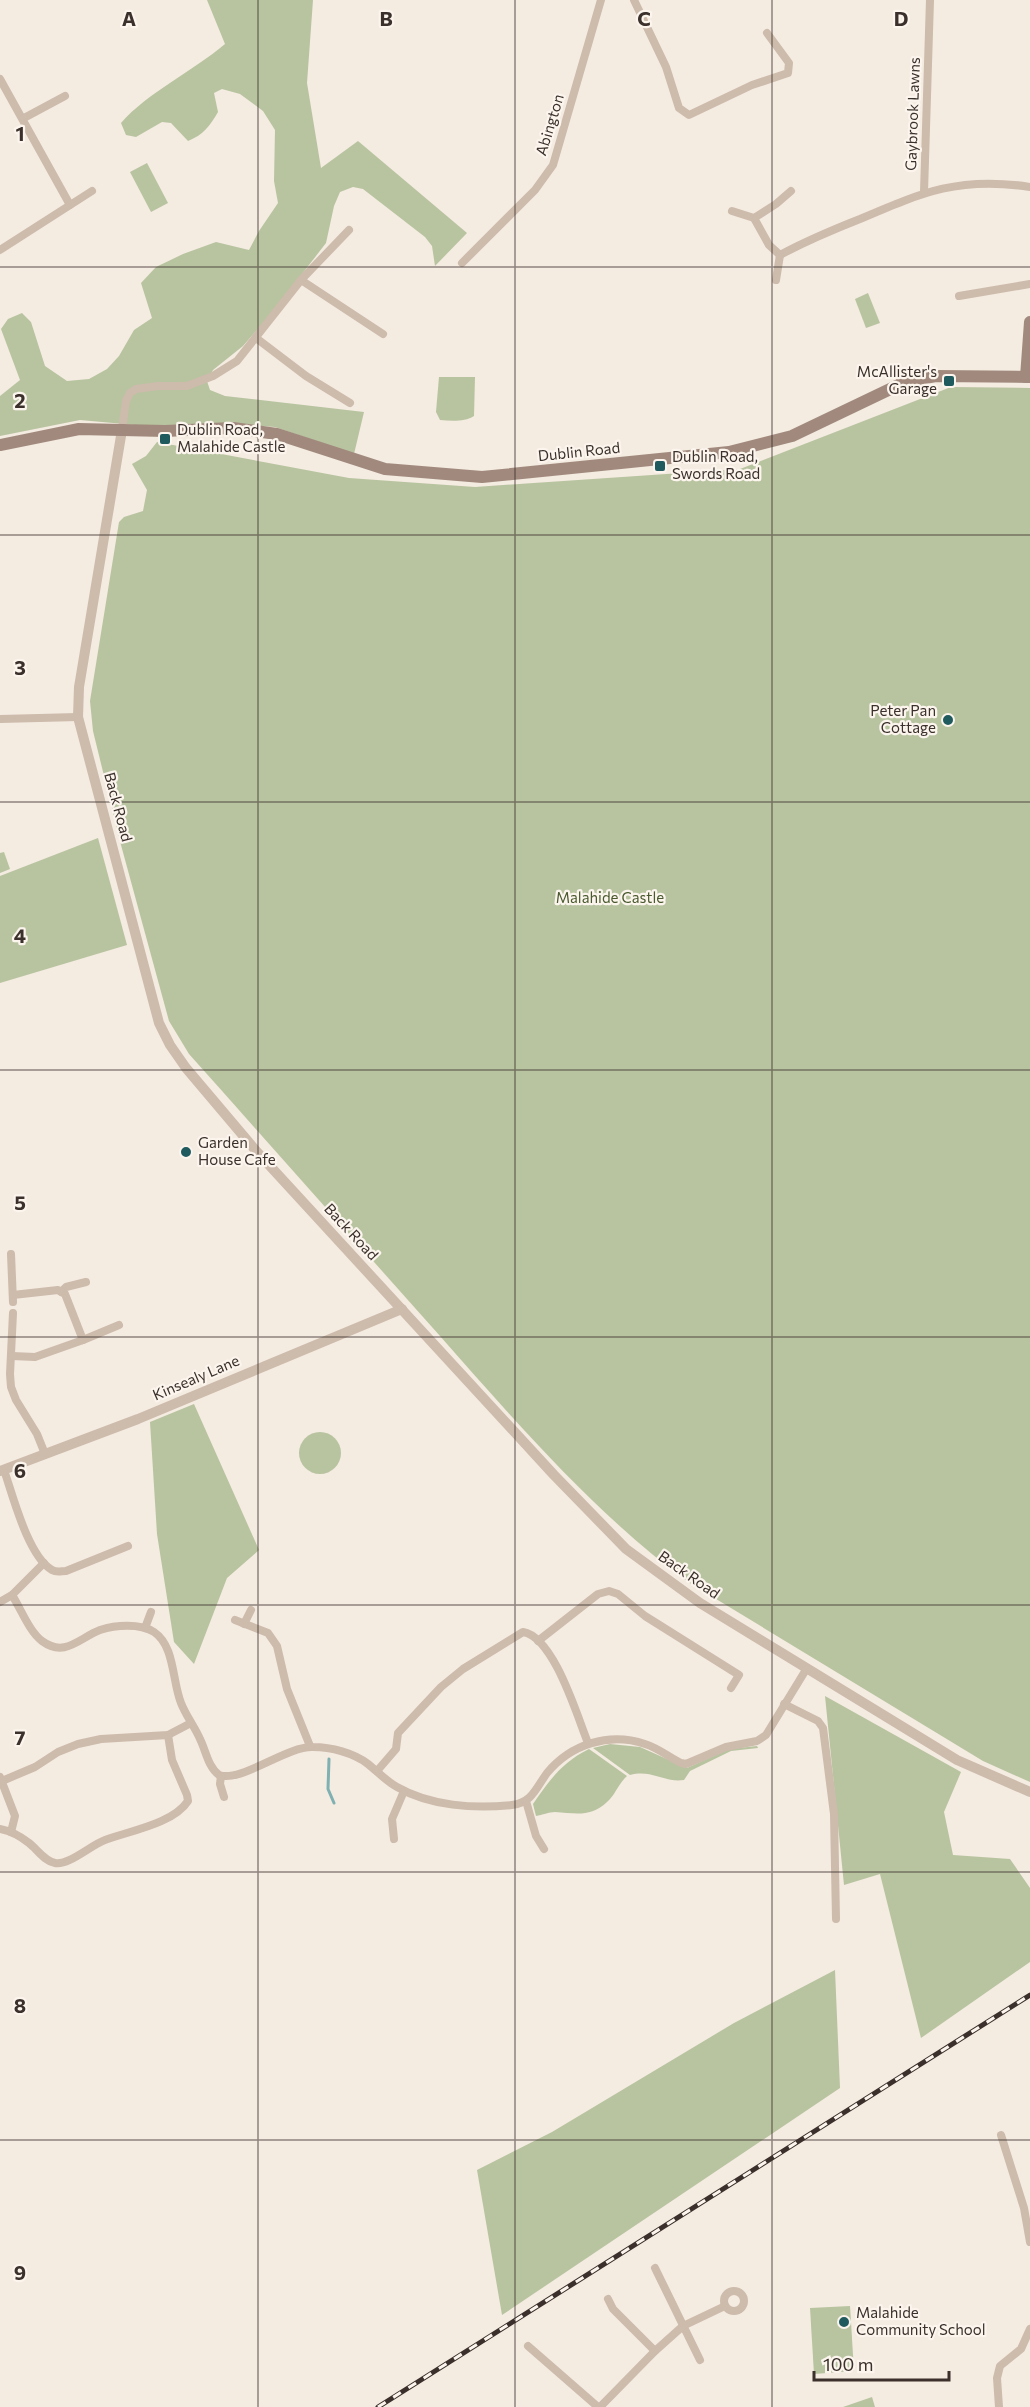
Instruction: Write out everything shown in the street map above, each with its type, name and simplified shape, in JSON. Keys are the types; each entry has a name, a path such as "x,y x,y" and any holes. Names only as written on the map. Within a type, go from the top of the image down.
{"main road":[{"path":"1028,377 1030,322"},
{"name":"Dublin Road","path":"0,445 79,429 233,428 267,432 385,469 482,477 729,452 792,436 907,381 936,376 1028,377"}],"street":[{"name":"Abington","path":"462,263 535,190 553,165 601,0"},
{"path":"634,0 666,67 679,108 688,115 752,85 788,73 789,63 767,33"},
{"name":"Gaybrook Lawns","path":"924,192 930,0"},
{"path":"0,79 24,118 70,205"},
{"path":"24,118 65,96"},
{"name":"Gaybrook Lawns","path":"780,255 822,233 924,192 988,182 1030,187"},
{"path":"0,250 92,191"},
{"path":"754,218 791,191"},
{"path":"732,211 754,218 769,245 780,255 776,280"},
{"path":"122,430 126,401 130,393 136,389 187,386 213,376 237,361 301,280 349,230"},
{"path":"301,280 383,334"},
{"path":"959,296 1030,284"},
{"path":"256,338 306,376 350,403"},
{"name":"Back Road","path":"122,430 79,687 78,717 159,1023 170,1045 186,1068 243,1136 554,1475 626,1549 700,1603 957,1760 1030,1792"},
{"path":"0,719 78,717"},
{"path":"11,1254 13,1298 61,1292 66,1287 86,1282"},
{"path":"61,1292 65,1294 83,1340"},
{"name":"Kinsealy Lane","path":"2,1470 149,1414 402,1309"},
{"path":"13,1313 11,1387 16,1400 38,1434 45,1454"},
{"path":"12,1356 35,1357 119,1325"},
{"path":"2,1470 34,1550 44,1563 57,1572 128,1546"},
{"path":"0,1602 12,1595 44,1563"},
{"path":"538,1641 598,1594 609,1591 618,1594 645,1616 739,1675 731,1688"},
{"path":"12,1595 40,1640 59,1648 79,1643 101,1630 127,1626 145,1628 160,1637 166,1646 181,1705 212,1768 221,1776 233,1776 265,1761 310,1746 350,1755 363,1761 384,1779 404,1791 422,1798 450,1804 513,1805 526,1801 536,1792 555,1764 588,1743 613,1739 631,1740 655,1748 681,1763 690,1763 726,1747 762,1740 807,1668"},
{"path":"244,1623 250,1610"},
{"path":"145,1628 151,1612"},
{"path":"235,1620 268,1633 277,1646 287,1689 310,1746"},
{"path":"376,1771 396,1749 398,1733 456,1674 518,1633 528,1633 538,1641 560,1671 588,1743"},
{"path":"784,1704 818,1721 823,1728 834,1814 836,1919"},
{"path":"12,1832 15,1816 1,1779 35,1767 58,1752 78,1744 101,1739 168,1736 191,1723"},
{"path":"0,1829 12,1832 56,1864 67,1861 104,1840 149,1826 177,1812 188,1801 172,1760 168,1736"},
{"path":"221,1776 220,1784 224,1797"},
{"path":"394,1839 392,1819 404,1791"},
{"path":"526,1801 536,1836 544,1849"},
{"path":"1001,2135 1024,2208 1030,2242"},
{"path":"655,2268 700,2360"},
{"path":"608,2299 613,2309 655,2350"},
{"path":"528,2346 599,2407 655,2350 683,2326 726,2306"},
{"path":"999,2407 997,2378 1000,2366 1021,2349 1030,2329"}],"green space":[{"path":"207,0 313,0 307,83 321,168 358,141 467,233 435,266 432,246 425,237 363,189 353,187 340,192 334,206 326,243 275,309 243,346 213,370 207,381 210,390 225,396 364,412 354,454 275,427 248,425 135,425 80,420 0,436 0,396 20,380 1,329 8,319 22,313 31,322 45,366 67,381 89,379 107,369 119,356 134,330 152,318 141,283 156,267 216,242 249,250 278,203 274,181 275,130 263,111 240,94 222,89 214,93 218,112 206,130 188,141 171,123 162,122 136,137 126,135 121,123 157,92 225,44"},
{"path":"147,163 168,203 151,212 130,172"},
{"path":"868,293 880,323 866,328 855,299"},
{"path":"439,377 475,377 474,416 462,420 440,420 436,412"},
{"name":"Malahide Castle","path":"951,387 1030,388 1030,1782 983,1761 688,1582 620,1527 528,1434 189,1054 169,1021 121,845 93,731 90,701 119,522 124,517 143,511 147,490 132,464 146,456 157,442 349,478 475,487 740,469"},
{"path":"98,838 127,945 0,983 0,876"},
{"path":"4,852 10,869 0,873 0,853"},
{"path":"194,1404 259,1550 227,1578 194,1664 174,1642 157,1534 150,1422"},
{"path":"320,1432 335,1438 341,1453 335,1468 320,1474 305,1468 299,1453 305,1438"},
{"path":"825,1696 961,1772 944,1812 953,1855 1010,1859 1030,1888 1030,1962 921,2038 880,1874 844,1885"},
{"path":"610,1744 640,1747 687,1768 729,1749 757,1746 758,1748 731,1751 690,1771 684,1780 670,1780 645,1774 630,1775 593,1748"},
{"path":"589,1749 627,1776 613,1796 601,1807 588,1812 553,1812 536,1816 533,1804 551,1780 571,1760"},
{"path":"835,1970 840,2088 502,2315 477,2170 552,2132 734,2023"},
{"path":"850,2306 854,2371 814,2374 810,2308"},
{"path":"872,2397 875,2407 843,2407"}],"waterway":[{"path":"329,1759 328,1789 334,1803"}],"railway":[{"path":"378,2407 1030,1995"}],"place":[{"name":"McAllister's Garage","path":"949,381"},
{"name":"Dublin Road, Malahide Castle","path":"165,439"},
{"name":"Dublin Road, Swords Road","path":"660,466"},
{"name":"Peter Pan Cottage","path":"948,720"},
{"name":"Garden House Cafe","path":"186,1152"},
{"name":"Malahide Community School","path":"844,2322"}]}
